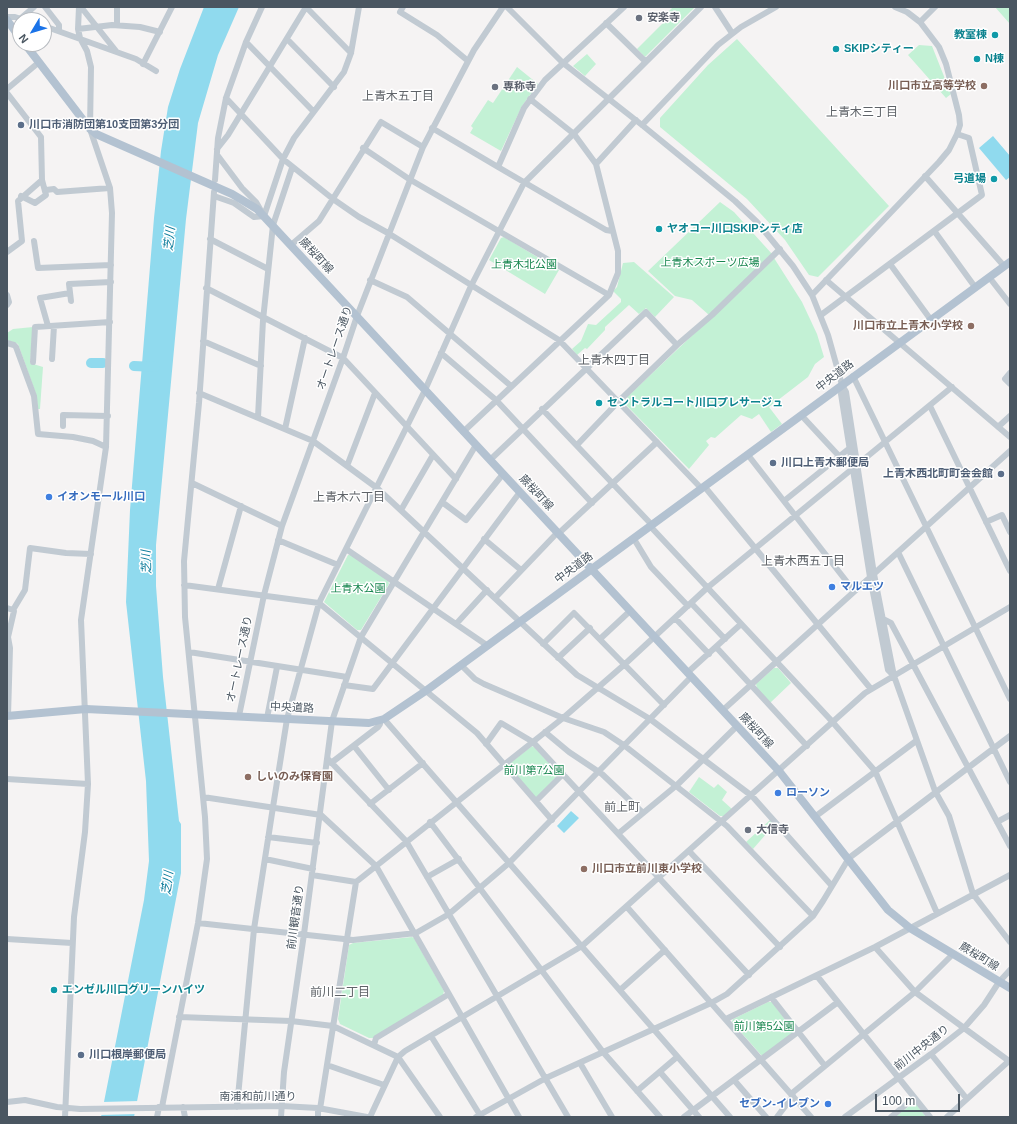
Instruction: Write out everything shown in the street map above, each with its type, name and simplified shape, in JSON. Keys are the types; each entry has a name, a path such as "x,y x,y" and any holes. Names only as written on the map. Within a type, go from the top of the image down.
{"main road":[{"name":"蕨桜町線","path":"30,52 90,129 107,140 232,194 257,209 779,771 816,816 888,910 910,928 1010,988"},
{"name":"中央道路","path":"8,716 95,709 369,723 382,720 488,646 1007,264"}],"street":[{"path":"45,7 59,25 59,31"},
{"path":"80,7 117,52"},
{"path":"65,1117 72,943 76,893 85,832 88,784 86,709 81,620 106,447 112,265 112,213 110,188 90,129 90,67 87,50 80,38 78,29 80,7"},
{"path":"117,7 117,25"},
{"path":"143,64 172,7"},
{"path":"215,180 218,156 218,138 226,98 246,42 262,7"},
{"path":"217,149 228,135 240,113 306,7 351,53"},
{"path":"264,216 283,159 294,138 344,72 351,53 359,7"},
{"path":"403,7 400,12 437,35 468,61"},
{"name":"オートレース通り","path":"239,716 264,595 282,526 344,358 370,280 409,179 432,128 468,61 503,7"},
{"path":"507,7 564,63 609,100 642,124 735,201 757,222 780,249 812,295 828,335 842,385 841,394 852,447 888,670 894,676 935,791 949,816 973,894 1010,942"},
{"path":"498,167 524,108 545,80 624,7"},
{"path":"237,1107 254,929 287,719 319,603 425,390 471,286 524,183 702,7"},
{"path":"715,7 732,33"},
{"path":"642,124 702,59 732,33 776,7"},
{"path":"812,295 949,150 957,134 959,115 946,64 935,38 920,22 907,12 895,7"},
{"path":"920,22 935,7"},
{"path":"606,24 646,62"},
{"path":"78,29 117,25 140,27 160,32"},
{"path":"52,29 117,52 156,71"},
{"path":"287,39 334,87"},
{"path":"246,42 313,111"},
{"path":"7,89 38,63"},
{"path":"7,93 41,137 42,180 46,190 46,195 35,203 21,196"},
{"path":"226,98 292,168 333,199 359,217 388,233 559,340 657,442 703,487 871,689"},
{"path":"463,432 559,340 609,295 618,272 619,262 596,164 574,134 530,100"},
{"path":"596,164 636,120"},
{"path":"291,245 319,221 363,148 381,122 423,147"},
{"path":"432,128 606,230 612,231"},
{"path":"821,315 935,232 982,195 983,192 969,138 957,134"},
{"path":"363,148 409,179 609,295"},
{"path":"218,156 242,188 256,202 264,216"},
{"path":"258,417 263,318 273,225 292,168"},
{"path":"925,176 958,214 1007,264"},
{"path":"7,252 22,241 18,201 21,196 42,180"},
{"path":"46,190 54,189 56,192 110,188"},
{"path":"157,1117 161,1107 180,1017 198,923 207,859 203,797 190,714 184,561 200,393 206,288 214,194 234,203 254,217 264,216"},
{"path":"935,232 975,287"},
{"path":"210,239 268,269"},
{"path":"34,241 38,268 112,265"},
{"path":"577,445 618,402 677,345 712,315 780,249"},
{"path":"890,264 931,320"},
{"path":"989,277 1010,304"},
{"path":"370,280 407,297 511,386"},
{"path":"826,280 1010,437"},
{"path":"71,301 69,284 111,282"},
{"path":"206,288 344,358 375,394 456,479"},
{"path":"52,359 51,326 40,298 70,292"},
{"path":"7,295 9,302 7,305"},
{"path":"490,460 542,409 646,312 677,345"},
{"path":"33,362 35,327 110,322"},
{"path":"286,429 305,338"},
{"path":"203,341 261,366"},
{"path":"7,343 16,347 34,396 38,434 73,437 106,447"},
{"path":"441,353 496,400 592,503"},
{"path":"1010,373 1005,379 1010,384"},
{"path":"853,376 1010,698"},
{"path":"318,1117 356,882 430,822 457,803 564,718 599,688 707,588 796,517 952,387"},
{"path":"200,393 313,441 377,488 577,675 650,719 752,796 832,886"},
{"path":"347,466 375,394"},
{"path":"930,406 986,522 1007,558 1010,571"},
{"path":"542,409 613,484 707,588 830,718 832,723 875,771 937,913"},
{"path":"63,426 63,415 108,416"},
{"path":"801,415 839,456"},
{"path":"998,427 1010,416"},
{"path":"495,598 558,534 657,442"},
{"name":"前川観音通り","path":"281,1117 284,1072 329,761 332,721 362,637 476,445"},
{"path":"784,501 852,447"},
{"path":"723,710 1010,451"},
{"path":"401,510 433,455"},
{"path":"748,455 854,591"},
{"path":"442,502 466,520 503,474"},
{"path":"192,483 282,526"},
{"path":"344,685 372,689 520,492"},
{"path":"218,589 241,506"},
{"path":"986,522 1002,515 1010,532"},
{"path":"484,539 521,570"},
{"path":"634,539 651,567 725,639"},
{"path":"278,540 338,565"},
{"path":"8,716 10,648 8,637 14,611 10,609 25,590 30,548 66,553 91,554"},
{"path":"346,549 457,623 488,646"},
{"path":"898,552 1010,782"},
{"path":"184,585 319,603 427,690 477,733 552,820"},
{"path":"457,623 487,590"},
{"path":"368,1117 398,1057 431,1036 543,971 582,946 871,689 1010,606"},
{"path":"600,639 630,611"},
{"path":"543,644 574,613 664,705"},
{"path":"675,618 708,654"},
{"path":"880,618 891,623 967,768 1010,846"},
{"path":"198,923 347,939 416,933 449,914 509,863 625,746 664,705 708,654 741,624"},
{"path":"558,658 590,628"},
{"path":"716,647 807,746"},
{"path":"188,652 249,663 347,677"},
{"path":"461,665 475,679 484,684 564,718 604,732 625,746 677,785 722,822 813,916"},
{"path":"267,718 277,667"},
{"path":"568,1117 406,841 329,761 354,746 378,727 382,720 423,763 730,1117"},
{"path":"486,744 501,723 533,742 619,833 749,975"},
{"path":"619,833 677,785 737,726"},
{"path":"545,732 569,752 600,772 643,813"},
{"path":"431,1036 478,1116 546,1078 712,1003 727,994 813,916 848,858 1010,736"},
{"path":"816,816 916,741"},
{"path":"354,746 388,790"},
{"path":"370,804 423,763"},
{"path":"536,802 563,774"},
{"path":"7,778 88,784"},
{"path":"203,797 321,815 376,866 416,933 462,1018 519,1117"},
{"path":"997,822 1010,815"},
{"path":"430,822 603,1052 660,1117"},
{"path":"268,837 317,843"},
{"path":"689,851 780,947"},
{"path":"265,859 356,882"},
{"path":"427,877 459,859"},
{"path":"726,1020 875,947 1010,875"},
{"path":"627,907 811,1117"},
{"path":"7,939 72,943"},
{"path":"875,947 915,992 1010,1060 947,1117"},
{"path":"620,990 665,950"},
{"path":"777,1117 792,1095 915,992 953,954"},
{"name":"前川中央通り","path":"845,1117 898,1079 964,1028 984,1005 999,982 1010,970"},
{"path":"817,976 898,1079 930,1117"},
{"path":"374,1045 376,1038 449,994"},
{"path":"771,997 826,1066"},
{"path":"684,1117 838,1002"},
{"path":"180,1017 292,1020 333,1026 398,1057 440,1117"},
{"path":"931,1054 967,1099"},
{"path":"637,1091 677,1057"},
{"path":"580,1063 612,1117"},
{"path":"327,1065 384,1085"},
{"path":"660,1072 699,1117"},
{"path":"734,1080 766,1117"},
{"path":"891,1117 914,1098"},
{"name":"南浦和前川通り","path":"7,1102 25,1100 66,1108 80,1109 281,1106 319,1108 368,1117"},
{"path":"183,1107 185,1117"}],"green space":[{"path":"673,7 695,7 645,57 637,49 665,21 662,18"},
{"path":"995,7 1010,7 1010,24"},
{"path":"737,39 889,206 818,277 809,275 785,240 747,199 660,127 660,118 708,65"},
{"path":"919,45 932,46 951,94 946,98 908,55"},
{"path":"587,54 596,64 585,76 573,66"},
{"path":"517,67 538,84 522,106 501,151 470,133 473,128 471,126 488,100 493,103"},
{"name":"上青木スポーツ広場","path":"720,202 734,212 772,254 709,315 692,300 675,296 648,271"},
{"name":"上青木北公園","path":"504,237 559,270 545,294 489,260 501,238"},
{"path":"774,258 802,302 817,334 824,357 815,364 808,377 769,407 782,424 771,432 759,414 752,419 741,415 715,438 711,437 706,441 709,445 689,469 625,404 625,399"},
{"path":"634,262 674,297 655,317 646,308 639,314 629,305 605,327 605,330 587,349 585,348 577,355 572,349 581,341 588,324 596,325 621,302 621,299 613,291 617,287 623,263"},
{"path":"33,327 30,363 43,367 40,409 38,409 36,394 18,344 7,340 7,333 13,329"},
{"name":"上青木公園","path":"348,555 351,555 388,580 389,584 361,630 357,630 324,602"},
{"path":"774,668 778,668 791,683 770,703 757,688 756,684"},
{"name":"前川第7公園","path":"532,746 559,774 536,798 508,767 509,764"},
{"path":"699,777 714,788 718,784 727,792 722,800 732,809 724,816 720,816 689,792"},
{"path":"770,820 774,825 753,849 746,842"},
{"path":"414,938 444,991 443,995 373,1038 369,1038 340,1024 338,1019 349,945 353,943"},
{"name":"前川第5公園","path":"768,1002 772,1002 793,1030 793,1033 764,1055 761,1055 732,1022 733,1019"},
{"path":"912,1104 916,1104 926,1117 895,1117"}],"water":[{"name":"芝川","path":"204,7 239,7 218,55 198,123 186,219 156,545 156,586 163,677 179,821 181,824 181,873 134,1117 101,1117 144,900 149,861 146,781 126,602 130,510 154,218 161,151 168,107 180,69"},
{"path":"993,136 1010,156 1010,177 1006,180 979,148"},
{"path":"571,811 579,818 564,833 557,826"}],"pier":[{"path":"139,1101 137,1114 100,1115 102,1102"}],"waterway":[{"path":"91,363 103,363"},
{"path":"134,366 155,367"}],"place":[{"name":"安楽寺","path":"639,18"},
{"name":"教室棟","path":"995,35"},
{"name":"SKIPシティー","path":"836,49"},
{"name":"N棟","path":"977,59"},
{"name":"川口市立高等学校","path":"984,86"},
{"name":"専称寺","path":"495,87"},
{"name":"川口市消防団第10支団第3分団","path":"21,125"},
{"name":"弓道場","path":"994,179"},
{"name":"ヤオコー川口SKIPシティ店","path":"659,229"},
{"name":"川口市立上青木小学校","path":"971,326"},
{"name":"セントラルコート川口プレサージュ","path":"599,403"},
{"name":"川口上青木郵便局","path":"773,463"},
{"name":"上青木西北町町会会館","path":"1001,474"},
{"name":"イオンモール川口","path":"49,497"},
{"name":"マルエツ","path":"832,587"},
{"name":"しいのみ保育園","path":"248,777"},
{"name":"ローソン","path":"778,793"},
{"name":"大信寺","path":"748,830"},
{"name":"川口市立前川東小学校","path":"584,869"},
{"name":"エンゼル川口グリーンハイツ","path":"54,990"},
{"name":"川口根岸郵便局","path":"81,1055"},
{"name":"セブン-イレブン","path":"828,1104"}],"district":[{"name":"上青木五丁目","path":"398,97"},
{"name":"上青木三丁目","path":"862,113"},
{"name":"上青木四丁目","path":"614,361"},
{"name":"上青木六丁目","path":"349,498"},
{"name":"上青木西五丁目","path":"803,562"},
{"name":"前上町","path":"622,808"},
{"name":"前川二丁目","path":"340,993"}]}
